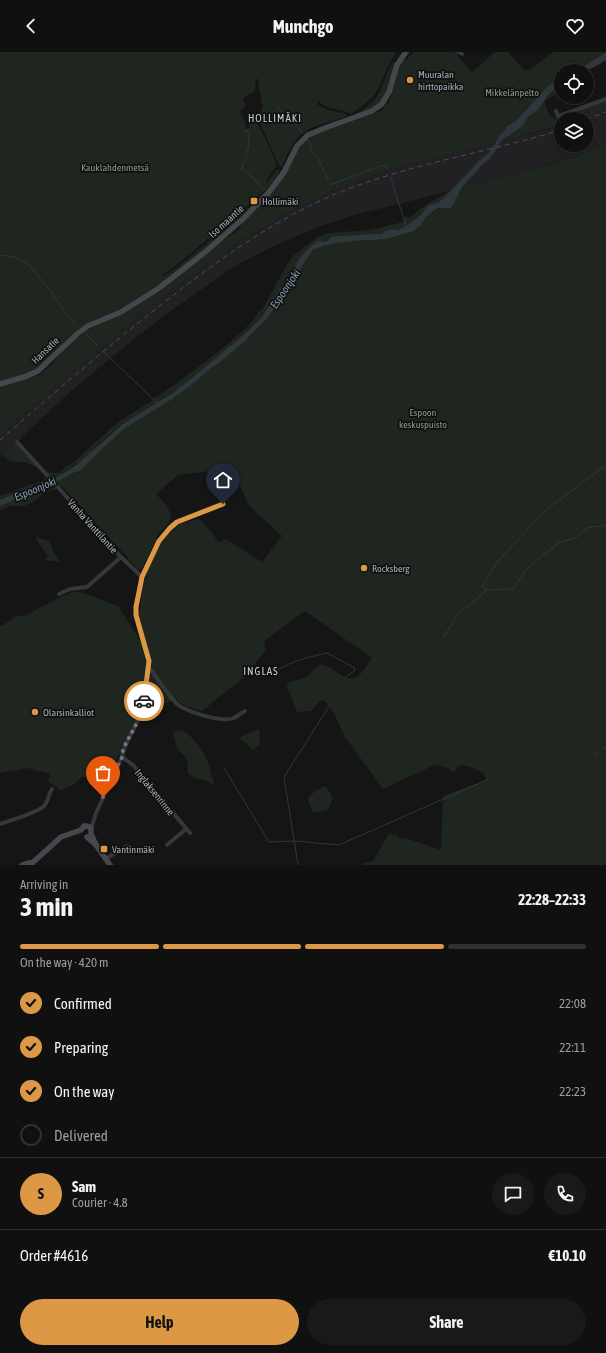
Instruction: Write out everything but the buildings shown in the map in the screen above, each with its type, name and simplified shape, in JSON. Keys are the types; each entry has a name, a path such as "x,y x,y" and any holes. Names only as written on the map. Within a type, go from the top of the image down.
{"main road":[{"name":"Iso maantie","path":"78,332 88,326 121,312 150,294 222,237 243,219 270,191 284,172 297,146 308,135 365,114 377,108 386,99 397,65 406,52"},
{"name":"Hansatie","path":"0,384 38,371 78,332"},
{"path":"22,865 28,863 32,864 55,842 67,835 86,832 110,865"}],"street":[{"path":"556,111 557,115 559,116 606,99"},
{"name":"Vanha Vanttilantie","path":"17,442 142,577"},
{"path":"86,832 122,757 123,749 142,710 149,661 136,615 136,607 142,577 159,541 170,528 177,522 223,504"},
{"name":"Vanha Vanttilantie","path":"59,594 70,589 87,588 121,556"},
{"path":"148,666 170,696 177,704 185,709 215,718 226,719 234,718 245,711"},
{"name":"Inglaksenrinne","path":"122,757 133,765 190,833"},
{"path":"0,824 41,809 52,789"},
{"path":"167,845 186,829"},
{"path":"106,859 128,846"}],"shaded area":[{"path":"606,110 606,144 594,149 594,114"},
{"path":"554,127 554,152 587,152 522,173 354,215 321,226 280,243 233,267 161,318 112,357 69,393 0,456 0,432 13,420 185,279 237,243 281,216 341,187 388,170"}],"green space":[{"name":"Kauklahdenmetsä","path":"0,52 396,52 376,93 354,112 350,114 342,110 330,108 319,101 317,102 318,105 327,110 344,113 348,116 321,124 302,134 292,145 282,167 279,165 259,121 258,115 263,108 258,79 255,79 256,89 243,99 245,106 240,112 245,121 246,129 249,128 251,119 255,120 276,163 276,166 266,180 267,182 277,170 279,170 271,185 173,268 162,275 162,277 175,269 251,205 225,232 197,256 165,280 119,310 78,329 42,366 27,374 0,383"},
{"name":"Mikkelänpelto","path":"414,52 454,52 472,72 495,52 508,52 525,71 554,52 606,52 587,64 554,64 554,82 548,86 517,120 507,126 495,143 388,170 341,187 281,216 237,243 185,279 0,432 0,387 39,375 52,364 67,345 74,339 88,330 121,314 222,240 241,228 240,226 244,221 274,190 292,159 308,139 316,134 381,111 389,102 398,66 403,58 406,59"},
{"path":"393,62 395,64 381,101 373,109 355,115 376,98"},
{"path":"554,90 554,95 544,101"},
{"path":"606,100 606,110 594,114 594,112 575,112"},
{"path":"544,101 547,110 554,118 554,127 500,142 523,126 527,118 538,110"},
{"name":"Espoon keskuspuisto","path":"606,144 606,865 362,865 363,863 372,862 389,834 397,835 399,838 408,839 441,850 443,796 486,780 484,774 472,767 458,766 455,771 451,772 448,768 434,765 383,789 345,737 333,711 325,701 321,700 311,711 297,712 286,684 306,677 320,665 330,667 344,677 354,678 361,673 372,658 305,611 264,641 266,650 243,678 202,711 184,705 175,698 160,707 146,708 152,664 139,615 143,584 153,557 163,539 180,524 199,519 211,531 218,542 226,539 262,562 282,536 249,506 238,481 221,470 178,475 156,494 167,506 171,515 168,524 157,535 156,541 141,570 138,569 61,485 55,490 45,493 31,503 23,506 11,506 0,510 0,506 38,490 44,489 73,473 80,471 125,428 171,400 218,364 245,341 269,316 313,250 336,243 387,239 414,231 422,224 426,217 435,210 454,204 462,187 535,169 586,152 594,152 594,149"},
{"path":"452,190 409,225 399,230 392,229 381,234 333,236 325,242 316,242 301,257 291,279 279,290 262,317 240,338 184,385 124,423 83,460 53,479 47,472 55,473 62,471 118,422 152,401 154,397 157,397 213,356 244,330 254,320 258,312 262,310 293,256 318,237 328,233 370,230 403,222 405,216 409,218 428,203"},
{"path":"16,443 39,468 25,462 11,462 2,454"},
{"path":"48,477 51,480 48,482 33,486 0,500 0,496"},
{"path":"36,537 50,541 53,552 61,562 45,560 48,557"},
{"path":"73,592 80,592 118,606 141,642 146,662 138,717 107,778 82,777 73,785 60,791 56,786 48,782 50,774 27,768 0,773 0,625 3,625 17,616 25,616 60,597"},
{"path":"259,729 260,745 253,750 239,738"},
{"path":"177,730 190,736 204,754 215,786 206,780 194,778 188,773 187,759 177,749 174,732"},
{"path":"323,786 327,788 333,798 328,810 313,813 308,800 309,796"}],"water":[{"path":"606,52 606,60 595,67 594,64 587,64"},
{"name":"Espoonjoki","path":"554,81 554,90 548,95 538,110 527,118 523,126 502,140 490,159 484,163 462,187 451,208 438,208 426,217 422,224 414,231 387,239 336,243 313,250 269,316 245,341 218,364 171,400 125,428 80,471 73,473 44,489 38,490 0,506 0,500 33,486 48,482 75,466 124,423 174,392 240,338 262,317 279,290 291,279 297,262 316,242 325,242 333,236 381,234 392,229 399,230 421,215 428,206 439,202 479,161 489,153 507,126 517,120"}],"waterway":[{"path":"277,105 285,118 296,124 302,133"},
{"path":"245,130 248,131 249,145 246,160 243,163 242,169 263,189"},
{"path":"307,139 310,144 311,151 317,156 328,179"},
{"path":"330,184 380,166 387,166 388,170"},
{"path":"390,176 406,225"},
{"path":"0,255 14,257 29,265 74,322"},
{"path":"86,334 98,346"},
{"path":"104,352 157,403"},
{"path":"606,465 546,510 498,561 482,587 487,590 513,589 525,571 559,543 577,537 586,528 606,525"},
{"path":"463,610 487,590"},
{"path":"444,637 460,612"},
{"path":"270,675 284,666 327,653 355,668 354,671 345,678"},
{"path":"298,865 284,777 330,705"},
{"path":"595,755 600,751"},
{"path":"224,768 269,842 295,841 339,845 489,779"}],"railway":[{"path":"594,116 606,112"},
{"path":"0,440 84,367 171,297 232,252 297,212 343,191 370,181 424,165 554,132"}],"way so far":[{"path":"103,797 122,757 123,749 140,717 144,701"}],"place":[{"name":"Muuralan hirttopaikka","path":"410,80"},
{"name":"Hollimäki","path":"254,201"},
{"name":"Rocksberg","path":"364,568"},
{"name":"Olarsinkalliot","path":"35,712"},
{"name":"Vantinmäki","path":"104,849"}],"district":[{"name":"HOLLIMÄKI","path":"275,118"},
{"name":"INGLAS","path":"261,671"}],"route":[{"path":"144,701 149,661 136,615 136,607 142,577 159,541 170,528 177,522 223,504"}]}
